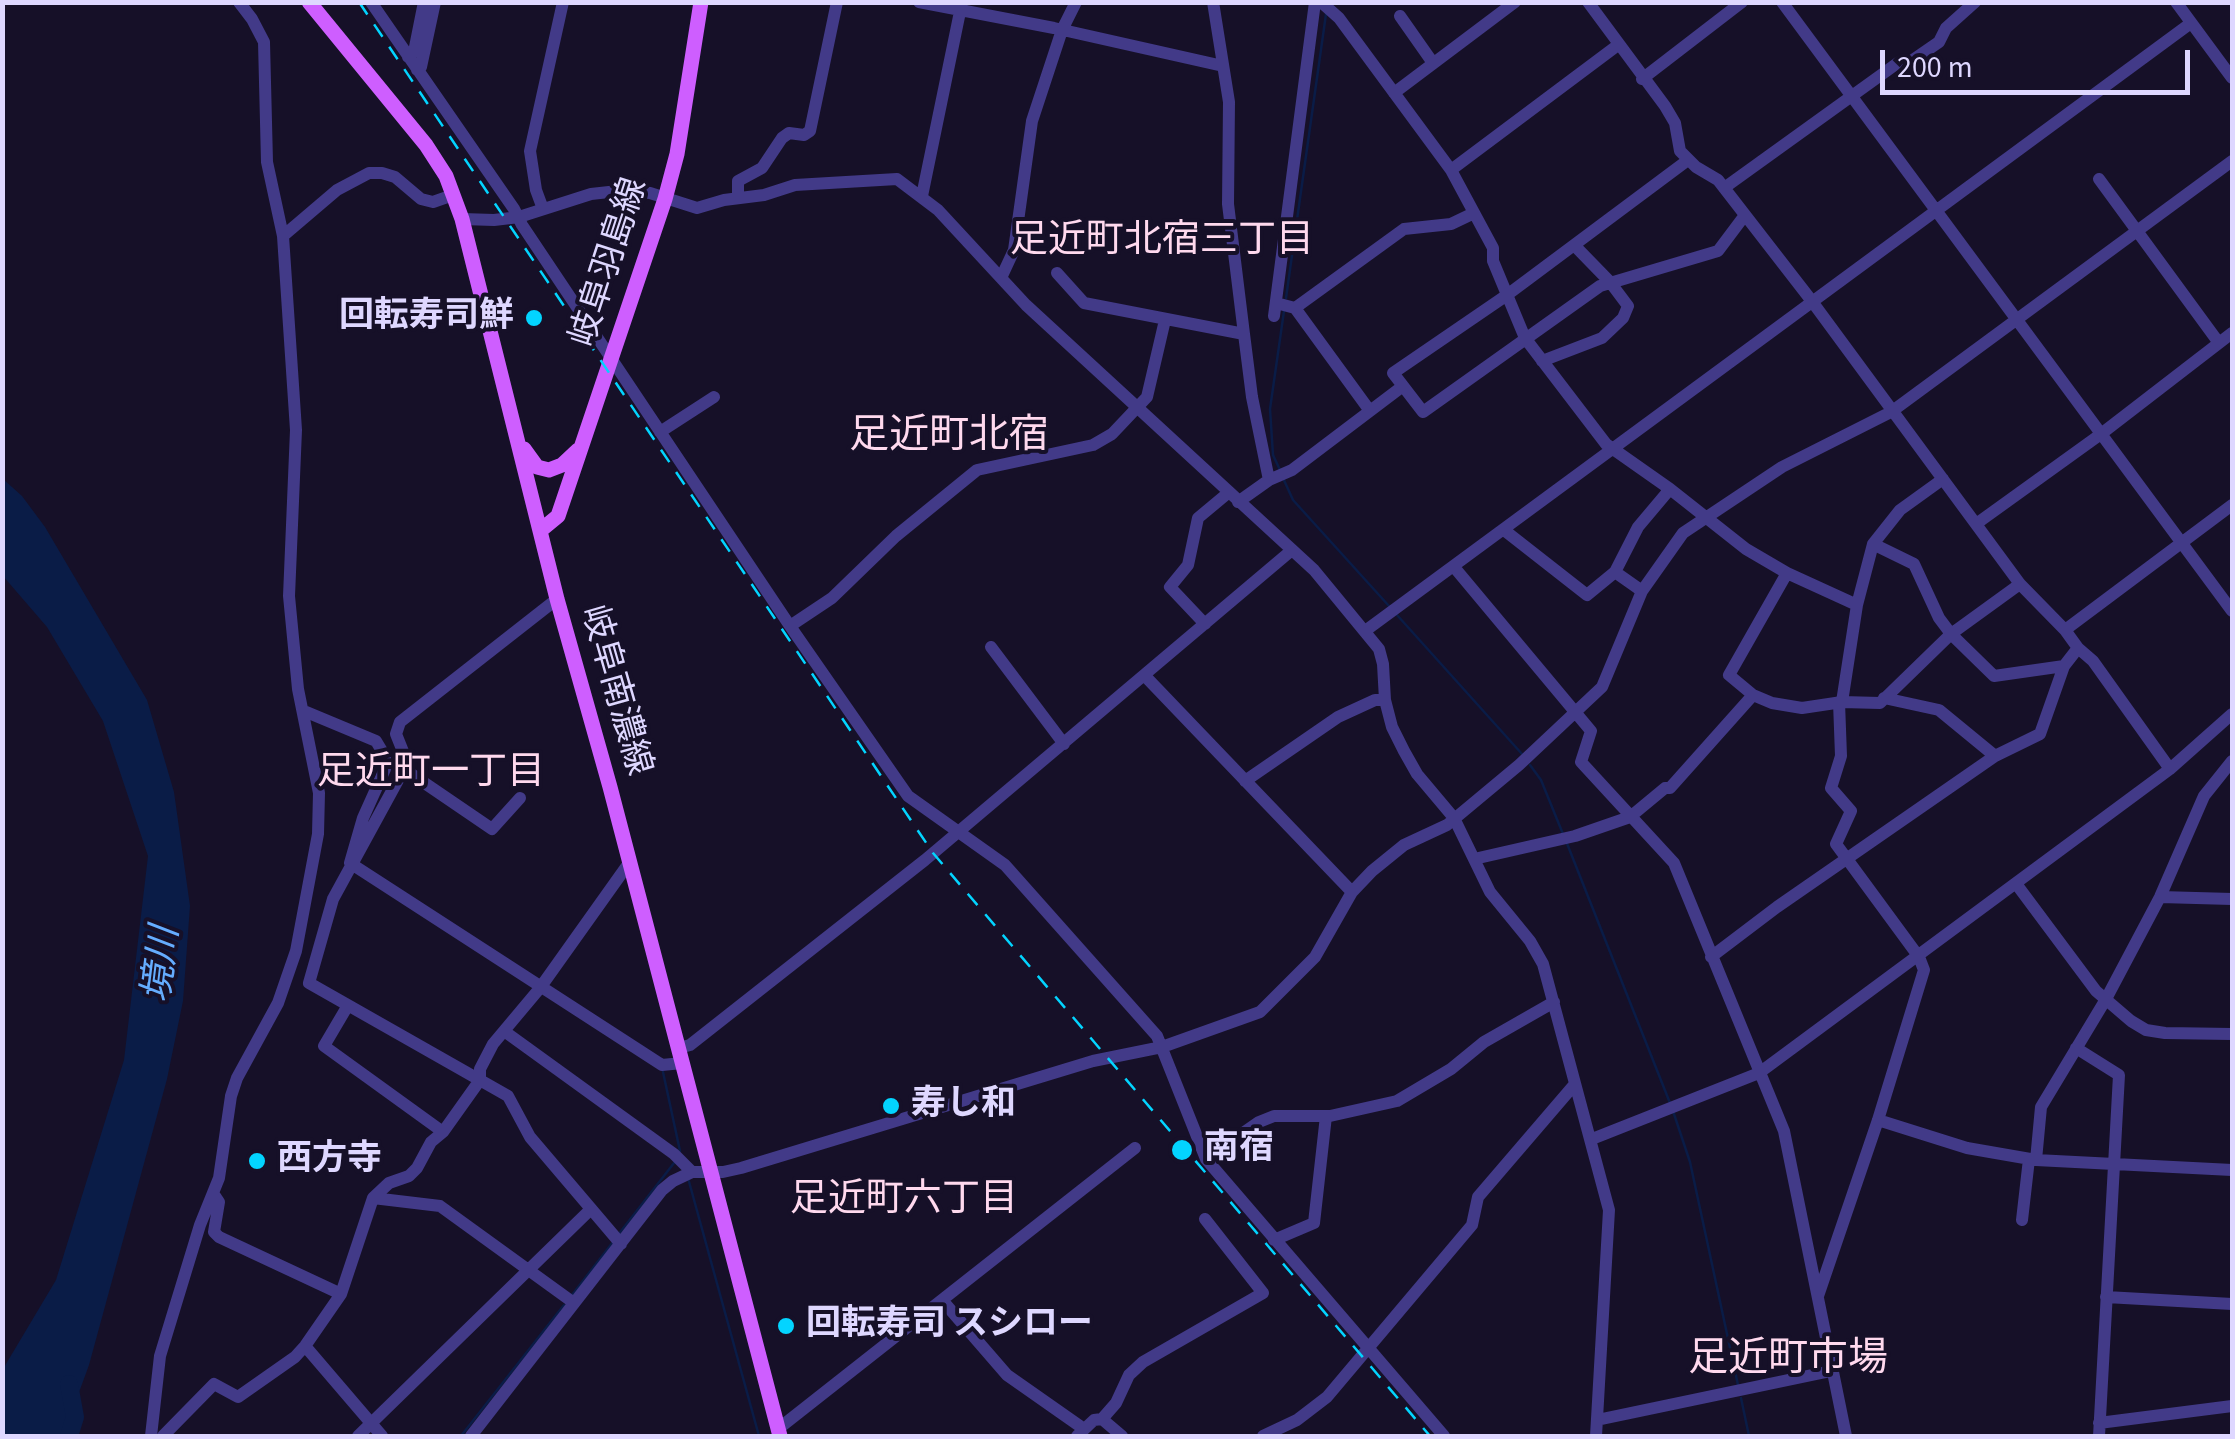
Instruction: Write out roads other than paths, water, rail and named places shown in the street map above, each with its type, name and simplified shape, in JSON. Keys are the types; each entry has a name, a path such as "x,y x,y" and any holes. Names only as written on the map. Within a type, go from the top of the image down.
{"main road":[{"name":"岐阜南濃線","path":"309,2 426,146 446,176 462,219 557,599 778,1434"},
{"name":"岐阜羽島線","path":"541,530 558,516 665,199 677,154 701,2"},
{"path":"514,432 537,467 549,470 562,465 581,447"}],"street":[{"path":"150,1436 160,1356 214,1193 231,1096 278,1003 296,951 318,834 319,793 298,690 289,596 296,430 283,236 267,162 264,42 239,2"},
{"path":"371,2 908,796 1006,865 1157,1036 1206,1159 1444,1436"},
{"path":"408,57 414,52 424,2"},
{"path":"417,70 422,68 435,2"},
{"path":"543,210 530,152 563,2"},
{"path":"738,198 738,181 762,168 782,138 788,133 804,135 810,131 837,2"},
{"path":"919,2 962,7 1224,66"},
{"path":"1002,278 1014,250 1032,121 1062,30 1076,2"},
{"path":"1213,2 1231,141 1228,204 1252,397 1269,480"},
{"path":"1318,2 1338,18 1451,170 1493,248 1493,260 1525,338 1606,444 1670,488 1746,549 1857,605"},
{"path":"1318,2 1275,310 1295,308 1404,229 1451,224 1474,213"},
{"path":"1338,18 1340,2"},
{"path":"1394,92 1514,2"},
{"path":"1588,2 1665,106 1675,123 1680,151 1718,180 2020,584 2093,661 2170,769"},
{"path":"1642,79 1742,2"},
{"path":"1782,2 2232,611"},
{"path":"1724,188 1899,62 1910,62 1938,42 1946,28 1975,2"},
{"path":"2176,2 2232,78"},
{"path":"922,196 962,7"},
{"path":"1400,16 1432,63"},
{"path":"1365,631 2191,23"},
{"path":"1451,170 1618,45"},
{"path":"1688,160 1507,296 1393,373 1423,412 1610,282 1718,251 1745,215"},
{"path":"471,1436 662,1190 692,1172 740,1168 1093,1061 1162,1047 1260,1012 1315,957 1352,892 1404,844 1447,825 1519,766 1602,688 1642,591 1683,533 1782,467 1891,412 2232,161"},
{"path":"283,236 337,190 369,173 395,178 421,199 433,202 453,196"},
{"path":"462,219 519,217 591,194 627,190 697,208 764,195 795,184 897,179 922,196 1026,305 1314,570 1378,648 1385,700 1404,752 1454,818 1503,912 1530,941 1542,964 1609,1210 1596,1436"},
{"path":"2099,179 2219,343"},
{"path":"1542,361 1602,338 1623,318 1628,306 1574,245"},
{"path":"1057,273 1084,302 1244,334"},
{"path":"1295,308 1370,411"},
{"path":"790,626 832,598 896,536 977,470 1092,446 1112,434 1146,397 1165,320"},
{"path":"1976,524 2102,434 2232,333"},
{"path":"1204,624 1170,587 1188,565 1198,518 1292,470 1402,386"},
{"path":"660,432 714,397"},
{"path":"1817,1298 1924,970 1836,844 1850,811 1831,788 1842,756 1841,702 1857,605 1873,544 1900,510 1943,479"},
{"path":"1504,530 1587,595 1615,572 1638,527 1670,488"},
{"path":"2066,630 2232,506"},
{"path":"1873,544 1914,564 1927,596 1950,634 1994,676 2064,666"},
{"path":"350,863 662,1065 680,1056 958,833 1292,550"},
{"path":"1454,567 1591,731 1581,762 1674,864 1784,1131 1846,1436"},
{"path":"1615,572 1642,591"},
{"path":"1787,573 1729,675 1753,695 1802,708 1841,702 1880,703 1950,634 2020,584"},
{"path":"557,599 400,722 396,734 404,754 404,769 333,899 309,984 508,1096 530,1136 621,1244"},
{"path":"991,648 1064,744"},
{"path":"1712,956 1995,756 2040,734 2064,666 2078,648"},
{"path":"1145,676 1352,892"},
{"path":"1474,859 1576,836 1630,817 1664,788 1670,788 1753,695"},
{"path":"1884,698 1939,710 1995,756"},
{"path":"1245,781 1338,717 1376,700 1385,700"},
{"path":"304,711 376,741 385,756 385,769 363,818 350,863"},
{"path":"1592,1139 1759,1073 2170,769 2232,714"},
{"path":"2022,1220 2040,1107 2106,999 2160,897 2204,796 2232,762"},
{"path":"404,769 492,829 520,798"},
{"path":"163,1436 214,1384 238,1397 305,1346 342,1294 373,1198 389,1183 409,1176 431,1142 443,1132 480,1080 480,1069 504,1030 540,988 629,864"},
{"path":"2017,885 2096,990 2146,1030 2232,1034"},
{"path":"2160,897 2232,899"},
{"path":"1206,1159 1274,1116 1326,1116 1397,1101 1451,1070 1484,1042 1554,1002"},
{"path":"347,1007 324,1046 443,1132"},
{"path":"504,1030 692,1172"},
{"path":"2076,1048 2119,1075 2099,1430 2232,1406"},
{"path":"1263,1436 1317,1407 1472,1225 1478,1197 1575,1084"},
{"path":"1274,1240 1314,1223 1326,1116"},
{"path":"1878,1120 1967,1148 2033,1159 2232,1170"},
{"path":"778,1434 1135,1148"},
{"path":"214,1193 219,1202 214,1232 219,1237 342,1294"},
{"path":"373,1198 440,1206 574,1304"},
{"path":"358,1436 591,1209"},
{"path":"942,1300 1000,1368 1080,1433 1094,1420 1102,1419 1116,1403 1129,1376 1143,1362 1263,1292 1205,1219"},
{"path":"2106,1297 2232,1304"},
{"path":"305,1346 382,1436"},
{"path":"1597,1420 1831,1371"},
{"path":"1102,1419 1122,1436"}],"water":[{"path":"3,479 22,496 45,527 147,700 174,792 190,906 183,1001 167,1079 89,1365 63,1436 3,1436 3,1369 56,1280 124,1060 148,856 103,721 47,627 3,576"}],"waterway":[{"path":"1286,298 1326,14"},
{"path":"1280,470 1273,455 1270,409 1284,311"},
{"path":"1283,478 1293,500 1389,606"},
{"path":"1397,615 1522,754"},
{"path":"1530,765 1541,780 1563,834"},
{"path":"1566,841 1670,1103"},
{"path":"663,1072 680,1151"},
{"path":"1673,1111 1690,1162 1738,1385"},
{"path":"618,1235 674,1163"},
{"path":"688,1178 759,1436"},
{"path":"572,1295 613,1242"},
{"path":"461,1436 564,1305"},
{"name":"境川","path":"69,1384 75,1417 69,1436"},
{"path":"1741,1398 1749,1436"}],"railway":[{"path":"359,2 933,853 1430,1436"}],"place":[{"name":"回転寿司鮮","path":"534,318"},
{"name":"寿し和","path":"891,1106"},
{"name":"南宿","path":"1182,1150"},
{"name":"西方寺","path":"257,1161"},
{"name":"回転寿司 スシロー","path":"786,1326"}],"district":[{"name":"足近町北宿三丁目","path":"1162,243"},
{"name":"足近町北宿","path":"949,438"},
{"name":"足近町一丁目","path":"431,775"},
{"name":"足近町六丁目","path":"904,1202"},
{"name":"足近町市場","path":"1788,1361"}]}
